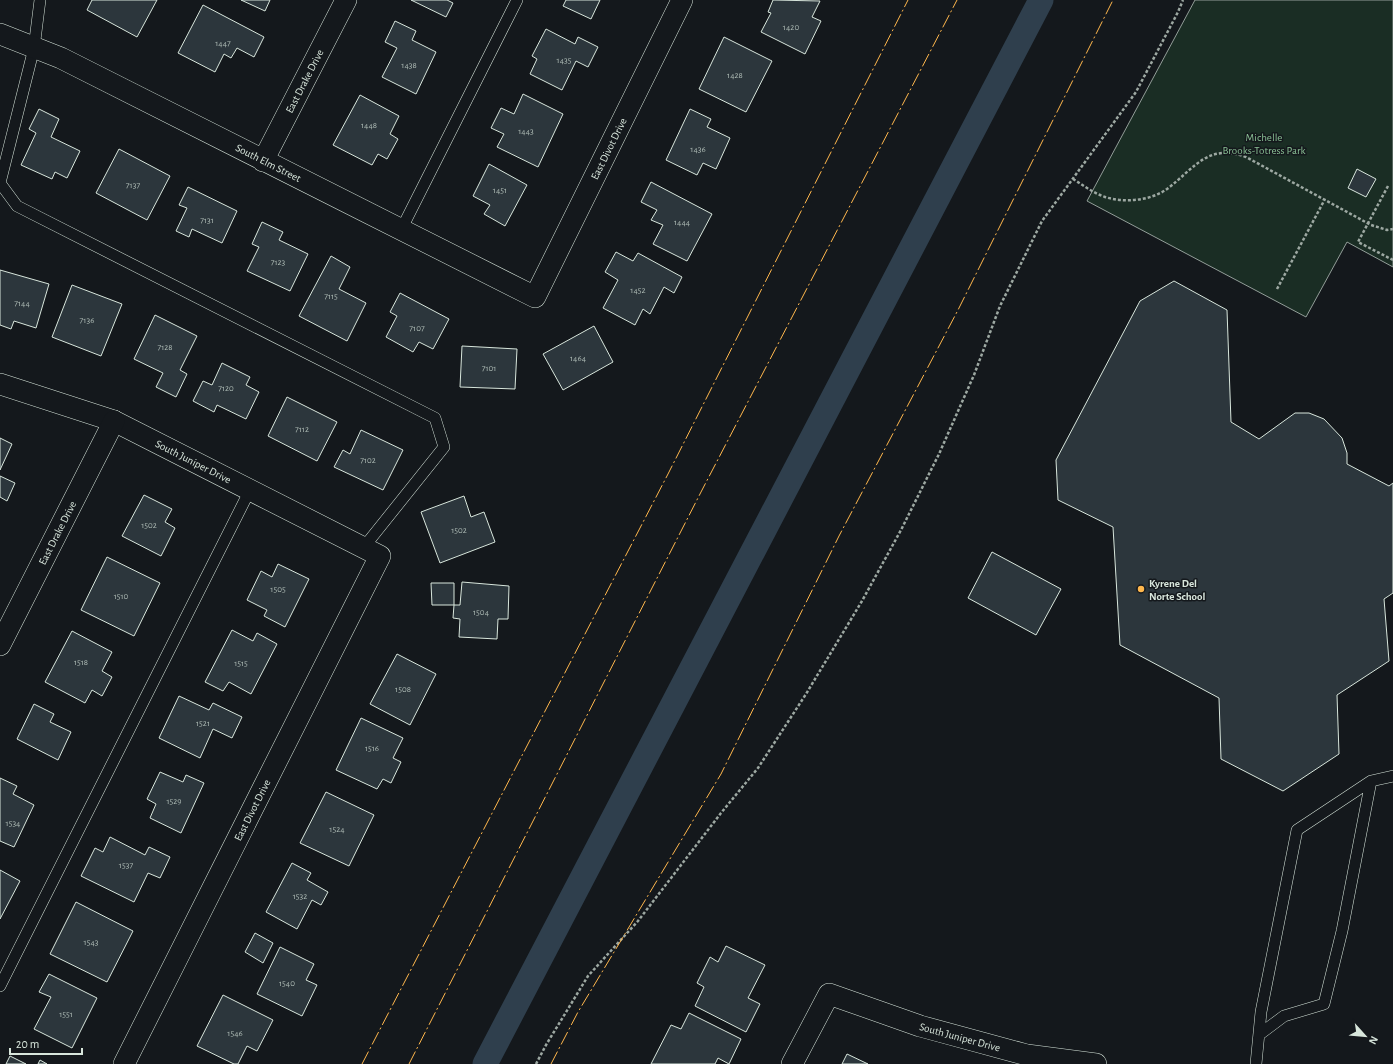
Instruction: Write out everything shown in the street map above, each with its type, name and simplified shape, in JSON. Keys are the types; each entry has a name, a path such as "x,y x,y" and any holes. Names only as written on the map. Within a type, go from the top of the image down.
{"street":[{"name":"East Drake Drive","path":"264,161 346,0"},
{"name":"East Divot Drive","path":"535,297 682,0"},
{"name":"South Elm Street","path":"0,34 61,58 535,297"},
{"name":"South Juniper Drive","path":"0,384 114,421 372,551"},
{"name":"East Drake Drive","path":"0,645 114,421"},
{"name":"East Divot Drive","path":"124,1064 372,551"},
{"name":"South Juniper Drive","path":"792,1064 829,994 920,1026 1027,1055 1096,1064"}],"lane":[{"path":"40,0 34,48 0,183 17,206 435,418 444,447 372,551"},
{"path":"401,230 517,0"},
{"path":"0,986 250,490"},
{"path":"1256,1064 1261,1012 1297,830 1371,780 1393,776"},
{"path":"1260,1034 1284,1016 1324,1004 1342,931 1371,780"}],"path":[{"path":"536,1064 588,976 638,921 758,768 810,687 862,601 939,454 974,376 1000,306 1042,221 1136,92 1183,0"},
{"path":"1073,179 1106,197 1124,200 1149,198 1165,190 1208,156 1222,153 1234,153 1246,157 1368,223 1387,230 1393,229"},
{"path":"1388,186 1358,242 1393,260"},
{"path":"1277,288 1325,199"}],"green space":[{"name":"Michelle Brooks-Totress Park","path":"1195,0 1393,0 1393,267 1347,242 1306,317 1087,201"}],"building":[{"path":"92,0 157,0 137,37 87,10"},
{"path":"241,0 270,0 265,11"},
{"path":"411,0 447,0 453,3 446,17"},
{"path":"566,0 600,0 591,19 563,6"},
{"path":"773,0 820,1 812,17 821,21 805,54 761,32 771,13 768,12"},
{"path":"203,5 264,37 254,57 237,48 231,58 224,54 215,72 178,53"},
{"path":"395,21 416,31 412,40 436,52 416,94 382,77 397,48 385,42"},
{"path":"546,29 575,44 578,37 598,47 588,67 576,61 562,90 530,74 537,59 532,56"},
{"path":"724,37 772,61 746,112 699,89"},
{"path":"523,94 563,114 538,167 497,147 504,134 491,128 501,108 514,114"},
{"path":"360,95 399,116 390,134 398,139 387,159 378,154 372,165 333,145"},
{"path":"39,109 59,119 51,137 80,151 67,178 55,172 52,179 21,165 36,133 29,129"},
{"path":"690,109 711,119 707,127 730,138 716,169 703,163 697,175 666,160"},
{"path":"119,149 170,176 147,220 96,193"},
{"path":"489,164 527,185 505,226 484,214 490,205 473,196"},
{"path":"1357,169 1376,179 1366,197 1348,188"},
{"path":"651,182 712,214 687,261 653,244 663,225 651,220 657,210 641,202"},
{"path":"188,187 237,211 222,243 192,229 189,237 176,231 187,208 179,205"},
{"path":"262,222 283,232 279,240 308,254 290,291 247,271 259,247 252,244"},
{"path":"616,252 633,261 638,253 682,277 674,293 664,287 650,314 643,309 635,325 603,308 618,280 605,272"},
{"path":"331,256 350,267 339,289 366,303 347,341 299,316"},
{"path":"0,270 49,284 36,328 14,321 11,329 0,325"},
{"path":"1174,281 1227,310 1231,422 1259,439 1295,413 1309,413 1324,419 1342,438 1347,453 1347,464 1389,486 1393,483 1393,593 1384,599 1389,661 1337,695 1339,754 1283,791 1221,759 1219,698 1120,645 1113,527 1058,500 1056,460 1140,301"},
{"path":"72,285 122,304 101,356 52,337"},
{"path":"400,293 449,319 433,349 419,342 413,352 386,337 397,316 390,312"},
{"path":"155,315 197,336 180,370 187,374 176,397 156,387 163,373 134,359"},
{"path":"594,326 613,362 563,390 543,354"},
{"path":"462,346 517,349 515,389 460,387"},
{"path":"222,363 250,377 246,385 259,392 246,419 217,405 214,412 193,401 203,381 212,385"},
{"path":"287,397 337,422 317,461 268,436"},
{"path":"361,430 403,450 383,490 334,467 343,450 350,454"},
{"path":"0,438 12,444 0,470"},
{"path":"0,476 15,483 7,501 0,497"},
{"path":"144,495 172,509 165,522 175,528 161,556 122,536"},
{"path":"464,496 471,517 484,512 495,542 440,563 421,512"},
{"path":"992,552 1061,589 1036,635 968,598"},
{"path":"107,557 160,583 134,636 81,610"},
{"path":"278,564 309,579 285,627 264,616 267,610 247,600 261,571 272,577"},
{"path":"462,582 509,586 508,619 498,619 497,639 459,637 460,619 453,618 454,605 460,605"},
{"path":"431,583 454,583 454,605 432,605"},
{"path":"232,630 253,641 257,633 277,644 251,694 229,682 223,691 205,682"},
{"path":"72,631 112,652 102,671 112,677 102,696 92,690 85,703 45,682"},
{"path":"397,654 436,674 410,725 370,704"},
{"path":"179,696 209,710 213,703 242,717 232,738 213,729 200,758 159,738"},
{"path":"34,704 54,714 50,722 71,732 58,760 17,739"},
{"path":"361,718 403,738 393,758 401,762 391,783 383,779 377,789 336,770"},
{"path":"160,772 183,782 186,775 204,783 181,833 150,818 156,804 147,799"},
{"path":"0,778 17,786 13,794 34,805 14,847 0,841"},
{"path":"326,792 374,815 349,866 300,843"},
{"path":"110,837 145,855 149,847 170,857 160,878 148,873 134,902 81,876 95,848 103,852"},
{"path":"292,863 311,873 307,880 328,892 321,905 312,900 297,929 266,912"},
{"path":"0,870 20,881 0,919"},
{"path":"76,902 133,931 107,982 50,954"},
{"path":"255,933 273,943 263,963 245,952"},
{"path":"726,946 765,965 748,998 760,1004 746,1032 695,1006 704,987 697,983 710,957 718,962"},
{"path":"280,947 314,964 306,980 317,985 302,1016 257,994"},
{"path":"49,974 97,998 72,1048 34,1029 51,997 39,992"},
{"path":"223,995 273,1020 257,1051 247,1046 238,1064 234,1064 197,1046"},
{"path":"689,1013 741,1039 729,1064 718,1058 715,1064 651,1064 671,1025 681,1029"},
{"path":"847,1054 868,1064 842,1064"},
{"path":"10,1056 26,1064 6,1064"},
{"path":"40,1060 47,1064 38,1064"}],"waterway":[{"path":"485,1064 1041,0"}],"power":[{"path":"362,1064 668,474 908,0"},
{"path":"409,1064 701,492 957,0"},
{"path":"551,1064 578,1012 721,774 839,536 958,310 1113,0"}],"place":[{"name":"Kyrene Del Norte School","path":"1141,589"}]}
